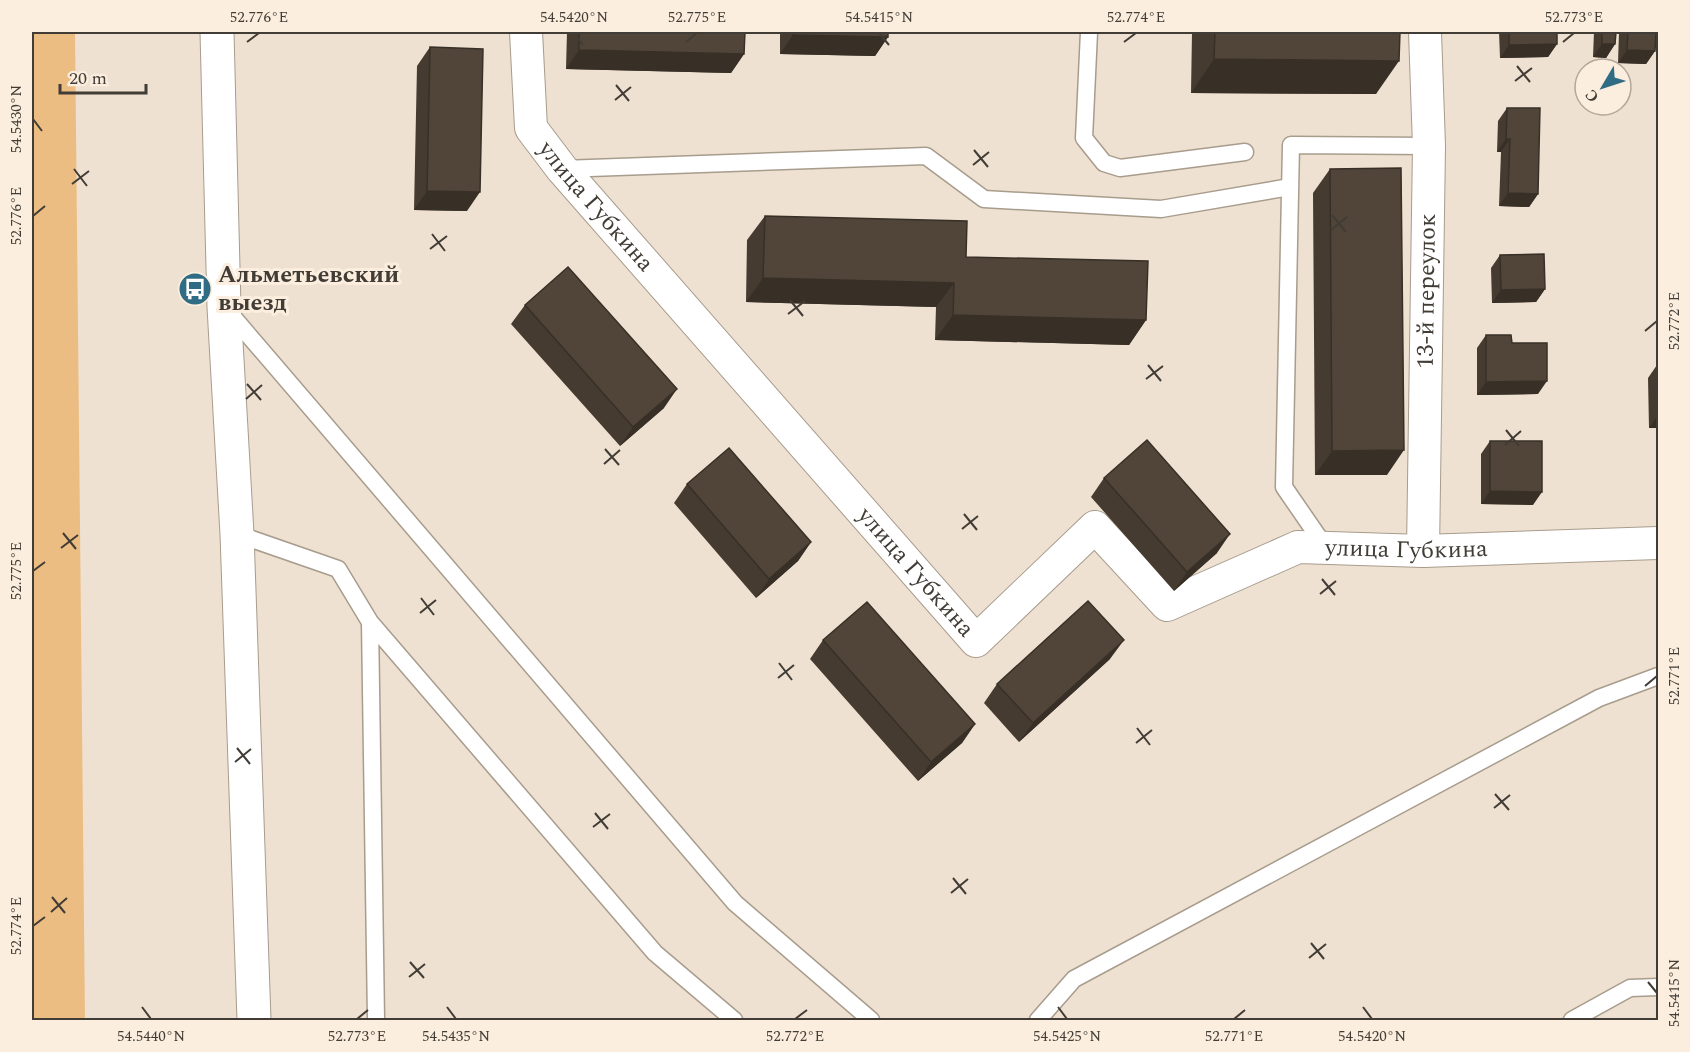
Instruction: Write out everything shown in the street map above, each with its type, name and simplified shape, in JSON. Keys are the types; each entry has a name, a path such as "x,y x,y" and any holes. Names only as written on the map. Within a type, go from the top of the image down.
{"main road":[{"path":"217,32 224,307 237,534 254,1020"}],"street":[{"name":"улица Губкина","path":"526,32 531,128 562,169 976,640 1095,527 1167,605 1298,547 1424,551 1659,543"},
{"name":"13-й переулок","path":"1424,551 1429,147 1425,32"}],"lane":[{"path":"1089,32 1084,138 1104,163 1120,168 1245,152"},
{"path":"1326,548 1284,487 1292,145 1429,147"},
{"path":"562,169 926,156 984,199 1161,209 1290,187"},
{"path":"224,307 735,903 871,1020"},
{"path":"237,534 338,569 370,622 655,953 734,1020"},
{"path":"370,622 376,1020"},
{"path":"1038,1020 1074,979 1599,698 1659,676"},
{"path":"1572,1020 1630,988 1659,987"}],"shaded area":[{"path":"32,32 75,32 85,1020 32,1020"}],"building":[{"path":"579,32 745,32 744,54 579,50"},
{"path":"793,32 888,32 888,37 793,35"},
{"path":"1215,32 1400,32 1399,61 1214,59"},
{"path":"1509,32 1557,32 1557,44 1509,45"},
{"path":"1602,32 1616,32 1615,44 1602,44"},
{"path":"1628,32 1656,32 1655,51 1627,50"},
{"path":"430,47 483,49 480,192 427,191"},
{"path":"1507,108 1540,108 1538,194 1508,193 1510,139 1506,139"},
{"path":"1401,168 1404,450 1332,451 1330,169"},
{"path":"765,216 967,221 966,257 1148,261 1146,320 953,315 954,283 763,278"},
{"path":"1544,254 1545,289 1501,290 1500,255"},
{"path":"568,267 677,389 633,427 525,305"},
{"path":"1486,335 1511,335 1512,343 1547,343 1547,381 1486,382"},
{"path":"1657,365 1659,365 1659,415 1658,415"},
{"path":"1147,440 1230,534 1187,572 1104,478"},
{"path":"1490,441 1542,441 1542,492 1490,491"},
{"path":"729,448 811,542 769,579 687,484"},
{"path":"1088,601 1124,640 1033,723 997,684"},
{"path":"867,602 975,724 931,762 823,640"}],"place":[{"name":"Альметьевский выезд","path":"195,289"}]}
